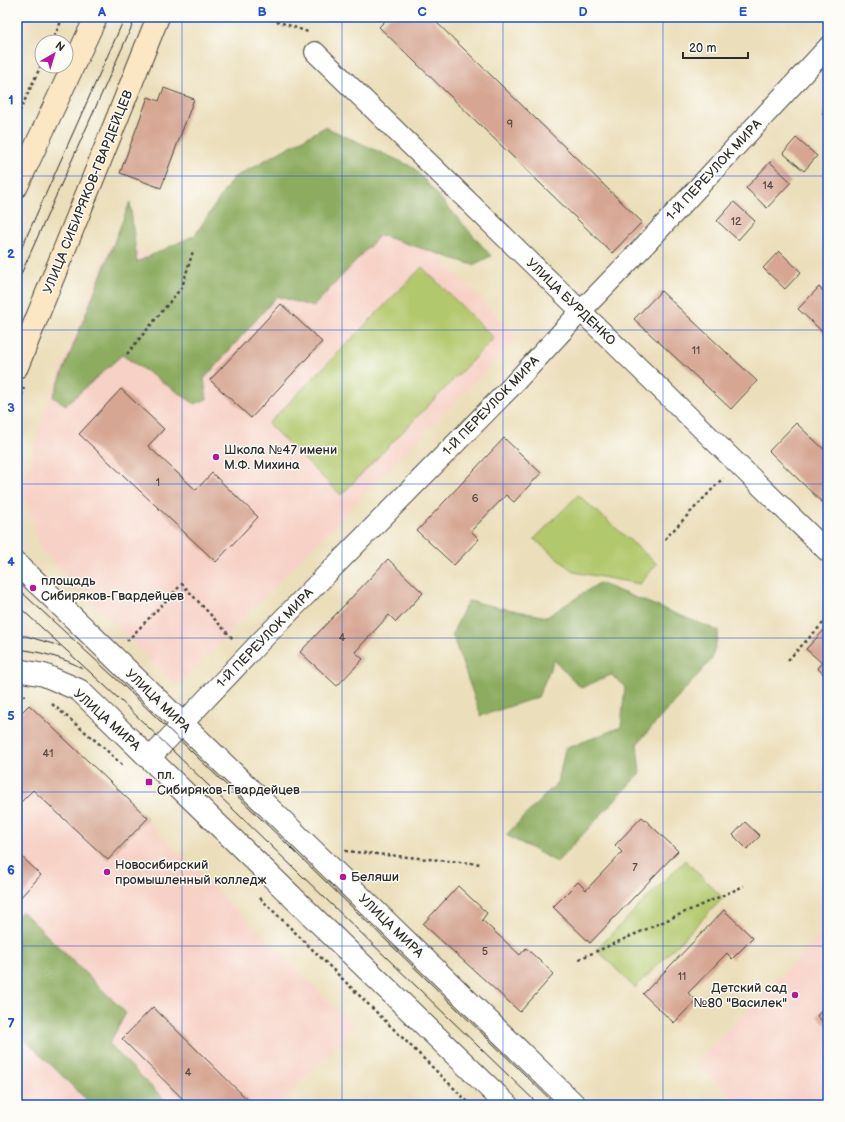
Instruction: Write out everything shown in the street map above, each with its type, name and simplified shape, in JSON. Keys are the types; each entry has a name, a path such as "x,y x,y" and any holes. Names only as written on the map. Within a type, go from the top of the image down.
{"main road":[{"path":"17,186 96,17"},
{"name":"УЛИЦА СИБИРЯКОВ-ГВАРДЕЙЦЕВ","path":"17,367 158,17"}],"street":[{"name":"УЛИЦА БУРДЕНКО","path":"314,43 581,311 828,552"},
{"name":"1-Й ПЕРЕУЛОК МИРА","path":"149,758 510,388 828,47"},
{"name":"УЛИЦА МИРА","path":"17,564 575,1105"},
{"name":"УЛИЦА МИРА","path":"17,670 44,675 79,690 506,1105"}],"path":[{"path":"56,34 63,17"},
{"path":"266,17 314,43"},
{"path":"17,117 37,74"},
{"path":"127,354 182,287 193,251"},
{"path":"665,539 737,463"},
{"path":"129,639 182,584 229,633 247,656"},
{"path":"788,660 828,618"},
{"path":"17,697 32,695"},
{"path":"51,703 103,747 125,768"},
{"path":"342,850 481,864"},
{"path":"579,960 744,886"},
{"path":"257,896 471,1105"}],"shaded area":[{"name":"Школа №47 имени М.Ф. Михина","path":"390,208 518,337 177,686 41,550 23,490 40,423 110,243 173,263"},
{"name":"Новосибирский промышленный колледж","path":"29,705 355,1027 279,1105 17,1105 17,717"},
{"name":"Детский сад №80 \"Василек\"","path":"828,928 828,1105 740,1105 696,1062"}],"green space":[{"path":"325,127 413,167 491,256 473,265 380,235 313,307 277,296 204,379 207,399 195,404 122,355 66,405 53,397 130,202 137,262 195,235 233,178"},
{"path":"422,267 494,338 341,495 268,424"},
{"path":"578,495 657,564 640,584 574,572 534,539"},
{"path":"599,583 719,631 712,659 637,744 640,773 557,862 506,835 558,782 565,749 621,727 625,686 611,675 581,688 554,660 538,697 481,716 452,634 468,601 547,617"},
{"path":"685,860 723,898 635,988 596,949"},
{"path":"22,911 126,1013 109,1044 170,1105 92,1105 17,1032 17,916"}],"building":[{"path":"389,17 431,17 642,222 612,253 379,27"},
{"path":"164,88 194,99 161,188 120,173 148,97 159,101"},
{"path":"828,107 828,118 822,113"},
{"path":"796,138 817,156 804,171 783,153"},
{"path":"770,162 791,182 767,208 746,188"},
{"path":"734,202 755,221 738,240 717,221"},
{"path":"779,251 801,272 785,289 763,268"},
{"path":"819,287 828,296 827,336 798,309"},
{"path":"661,291 757,381 731,409 634,319"},
{"path":"281,304 322,342 251,418 210,380"},
{"path":"121,389 164,429 148,446 196,490 212,473 258,517 216,562 79,434"},
{"path":"796,423 828,453 828,508 769,451"},
{"path":"504,438 541,473 514,502 506,495 471,531 479,539 454,565 417,531"},
{"path":"388,559 423,593 396,622 389,615 355,652 363,659 337,686 300,652"},
{"path":"828,626 828,678 817,668 822,663 806,649"},
{"path":"29,705 148,818 108,860 33,790 17,806 17,717"},
{"path":"642,817 678,851 590,943 553,907 578,882 586,890 622,852 615,845"},
{"path":"745,822 760,836 747,849 733,835"},
{"path":"17,852 41,875 17,901"},
{"path":"458,886 487,913 482,920 520,955 526,948 554,974 520,1012 423,924"},
{"path":"724,910 753,938 732,959 727,953 688,993 696,1000 674,1023 643,994"},
{"path":"828,1003 828,1026 817,1016"},
{"path":"153,1007 253,1105 189,1105 122,1039"}],"tram line":[{"path":"17,258 125,17"},
{"path":"17,283 136,17"},
{"path":"17,588 125,687 556,1105"},
{"path":"17,605 117,697 539,1105"},
{"path":"17,636 26,636 60,646"},
{"path":"17,649 33,651 51,656 82,668"}],"place":[{"name":"Школа №47 имени М.Ф. Михина","path":"216,457"},
{"name":"площадь Сибиряков-Гвардейцев","path":"33,588"},
{"name":"пл. Сибиряков-Гвардейцев","path":"149,782"},
{"name":"Новосибирский промышленный колледж","path":"107,872"},
{"name":"Беляши","path":"343,877"},
{"name":"Детский сад №80 \"Василек\"","path":"795,995"}]}
